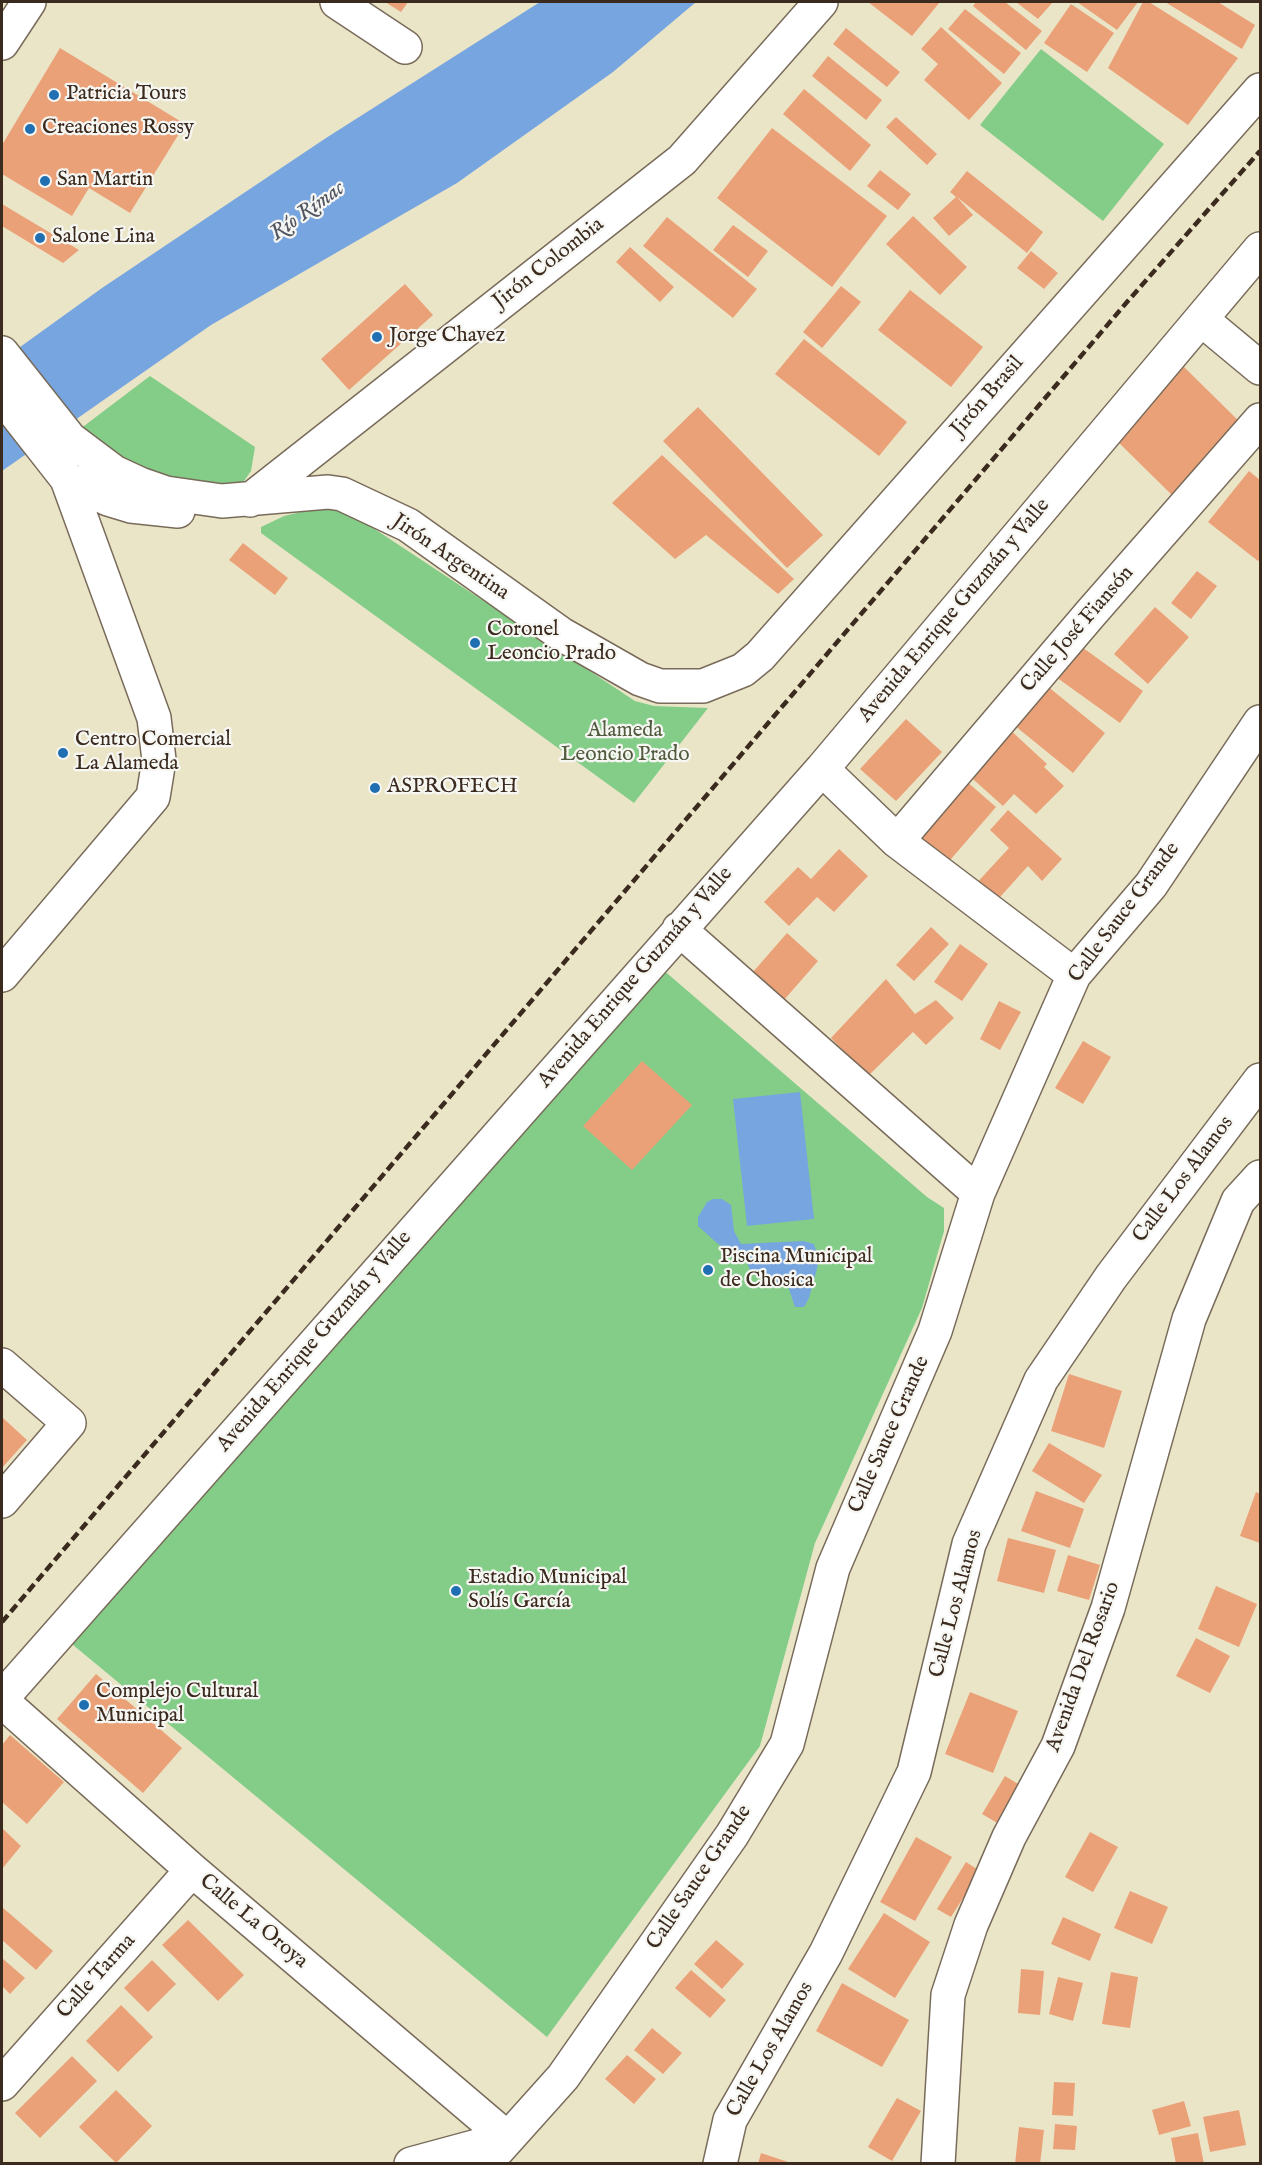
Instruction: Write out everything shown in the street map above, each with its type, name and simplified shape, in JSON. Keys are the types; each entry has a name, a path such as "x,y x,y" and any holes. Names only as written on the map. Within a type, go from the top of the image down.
{"street":[{"path":"2,43 29,2"},
{"path":"337,2 405,47"},
{"name":"Jirón Colombia","path":"250,499 682,160 821,2"},
{"name":"Jirón Brasil","path":"702,686 743,670 760,656 1260,90"},
{"name":"Avenida Enrique Guzmán y Valle","path":"2,1699 822,769 1260,249"},
{"path":"1201,319 1260,368"},
{"path":"2,353 62,458 154,718 157,769 153,797 2,975"},
{"path":"2,396 62,458"},
{"name":"Calle José Fiansón","path":"897,841 1091,613 1260,420"},
{"name":"Jirón Argentina","path":"62,458 114,472 166,493 203,499 250,499 328,492 342,494 408,525 561,634 640,679 660,686 702,686"},
{"name":"Calle Sauce Grande","path":"485,2163 563,2077 732,1835 787,1744 832,1568 935,1331 978,1193 1074,975 1150,885 1260,722"},
{"path":"822,769 897,841 1074,975"},
{"path":"679,929 978,1193"},
{"name":"Calle Los Alamos","path":"720,2163 730,2120 826,1953 914,1772 969,1544 1041,1380 1111,1277 1260,1080"},
{"name":"Avenida Del Rosario","path":"938,2163 948,1995 967,1935 1009,1838 1058,1746 1108,1608 1189,1319 1238,1201 1260,1178"},
{"path":"2,1365 69,1423 2,1501"},
{"name":"Calle La Oroya","path":"2,1699 192,1870 507,2138"},
{"name":"Calle Tarma","path":"2,2084 192,1870"},
{"path":"411,2163 507,2138"}],"green space":[{"path":"1041,49 1164,144 1103,221 980,125"},
{"path":"150,376 255,447 251,471 242,484 232,486 145,474 80,429"},
{"name":"Alameda Leoncio Prado","path":"332,509 352,514 635,701 654,706 708,708 634,803 261,533 261,527 284,516 309,510"},
{"name":"Estadio Municipal Solís García","path":"661,968 927,1197 944,1208 944,1231 922,1308 815,1543 760,1746 547,2037 67,1640"}],"water":[{"name":"Río Rímac","path":"540,2 696,2 613,72 457,183 211,325 2,471 2,360 102,288 326,138"},
{"path":"800,1092 814,1219 747,1226 733,1099"},
{"path":"722,1199 731,1205 734,1231 741,1244 803,1241 814,1244 819,1261 809,1298 804,1307 795,1307 788,1286 752,1274 745,1258 718,1244 698,1226 698,1217 707,1202"}],"building":[{"path":"385,2 408,2 401,12"},
{"path":"868,2 940,2 912,36"},
{"path":"976,2 1005,2 1042,31 1026,50 973,6"},
{"path":"1016,2 1053,2 1038,19"},
{"path":"1077,2 1138,2 1117,30"},
{"path":"1143,2 1149,2 1238,58 1188,125 1108,68"},
{"path":"1165,2 1218,2 1255,25 1242,49"},
{"path":"1071,4 1114,33 1087,72 1044,43"},
{"path":"965,9 1021,53 1004,74 948,29"},
{"path":"941,27 1002,83 969,120 924,80 938,64 921,49"},
{"path":"846,28 900,72 887,87 833,44"},
{"path":"60,48 185,124 130,213 89,188 72,216 2,174 2,145"},
{"path":"828,56 882,100 866,120 812,76"},
{"path":"804,89 871,145 850,171 783,114"},
{"path":"896,117 937,154 927,165 886,127"},
{"path":"772,128 887,216 832,287 717,198"},
{"path":"880,170 911,194 898,210 867,186"},
{"path":"967,171 1043,232 1027,253 957,197 973,215 949,236 933,218 956,197 950,192"},
{"name":"Salone Lina","path":"2,204 79,250 63,263 2,226"},
{"path":"913,216 967,267 940,295 886,244"},
{"path":"667,217 757,289 733,318 643,246"},
{"path":"733,225 768,251 748,277 713,250"},
{"path":"630,247 674,287 660,302 616,262"},
{"path":"1031,251 1058,273 1044,289 1017,268"},
{"name":"Jorge Chavez","path":"405,284 433,315 349,390 321,359"},
{"path":"841,286 861,302 822,348 803,332"},
{"path":"910,290 983,347 951,387 878,330"},
{"path":"804,339 907,422 879,456 775,374"},
{"path":"1184,367 1247,429 1176,499 1114,438"},
{"path":"698,407 823,535 787,568 663,441"},
{"path":"662,455 794,579 778,594 706,535 675,559 612,503"},
{"path":"1249,471 1260,480 1260,559 1258,561 1208,522"},
{"path":"243,543 288,578 275,595 229,560"},
{"path":"1197,571 1217,586 1191,619 1171,603"},
{"path":"1155,607 1189,637 1148,684 1114,654"},
{"path":"1072,640 1143,691 1120,723 1049,672"},
{"path":"1041,681 1105,733 1073,773 1009,721"},
{"path":"906,719 942,752 896,801 860,769"},
{"path":"1007,727 1047,764 1044,767 1064,786 1036,814 1014,794 1003,806 965,772"},
{"path":"958,774 996,807 945,866 906,832"},
{"path":"1008,810 1062,859 1042,881 1028,866 992,906 972,888 1009,848 990,830"},
{"path":"839,849 868,876 834,912 817,897 789,926 764,902 798,867 811,879"},
{"path":"931,927 949,944 914,981 896,965"},
{"path":"787,933 818,961 784,1000 753,972"},
{"path":"960,944 988,964 962,1001 934,982"},
{"path":"886,979 915,1014 936,1000 954,1018 926,1045 913,1032 868,1076 831,1038"},
{"path":"999,1001 1021,1012 1000,1050 980,1039"},
{"path":"1083,1041 1111,1057 1083,1104 1055,1088"},
{"path":"642,1061 692,1105 632,1170 583,1126"},
{"path":"1069,1374 1122,1391 1104,1448 1051,1431"},
{"path":"3,1418 27,1440 2,1468 2,1420"},
{"path":"1049,1443 1102,1475 1084,1503 1032,1471"},
{"path":"1036,1491 1084,1509 1070,1548 1021,1531"},
{"path":"1256,1492 1260,1494 1260,1543 1240,1536"},
{"path":"1008,1538 1056,1550 1044,1593 997,1581"},
{"path":"1068,1555 1100,1565 1089,1600 1057,1591"},
{"path":"1216,1586 1257,1604 1239,1647 1198,1629"},
{"path":"1196,1638 1230,1656 1210,1693 1176,1676"},
{"path":"96,1674 182,1748 143,1793 57,1719"},
{"path":"970,1692 1018,1711 993,1773 945,1754"},
{"path":"10,1735 64,1782 27,1824 2,1802 2,1745"},
{"path":"1005,1776 1023,1787 999,1824 982,1814"},
{"path":"2,1828 21,1846 2,1869"},
{"path":"1090,1832 1118,1847 1093,1892 1065,1877"},
{"path":"916,1837 952,1857 915,1921 880,1902"},
{"path":"966,1862 980,1871 951,1917 937,1909"},
{"path":"1130,1891 1168,1907 1152,1944 1114,1928"},
{"path":"2,1907 53,1951 36,1970 2,1940"},
{"path":"884,1913 930,1942 895,1998 848,1969"},
{"path":"1063,1917 1101,1934 1090,1961 1051,1944"},
{"path":"188,1920 244,1975 218,2001 162,1945"},
{"path":"716,1940 744,1964 722,1989 694,1964"},
{"path":"2,1958 25,1978 10,1994 2,1986"},
{"path":"152,1960 176,1984 148,2012 124,1988"},
{"path":"1021,1969 1044,1971 1040,2015 1018,2013"},
{"path":"691,1970 726,2000 710,2018 675,1988"},
{"path":"1111,1972 1138,1977 1130,2028 1102,2024"},
{"path":"1058,1977 1083,1983 1073,2021 1049,2014"},
{"path":"842,1983 909,2020 882,2067 816,2031"},
{"path":"121,2005 153,2037 118,2072 86,2041"},
{"path":"652,2028 682,2053 663,2074 634,2050"},
{"path":"627,2055 656,2079 634,2104 605,2079"},
{"path":"72,2056 97,2081 40,2138 15,2113"},
{"path":"1054,2082 1075,2083 1073,2116 1052,2115"},
{"path":"116,2090 152,2126 116,2163 79,2127"},
{"path":"897,2098 921,2111 892,2161 868,2147"},
{"path":"1184,2101 1191,2126 1159,2135 1152,2110"},
{"path":"1239,2110 1246,2145 1210,2152 1203,2117"},
{"path":"1055,2124 1077,2126 1075,2150 1053,2149"},
{"path":"1019,2127 1044,2130 1040,2164 1015,2164"},
{"path":"1198,2133 1204,2164 1176,2164 1171,2138"},
{"path":"761,2153 791,2163 791,2164 758,2164"}],"railway":[{"path":"2,1622 1127,302 1260,151"}],"place":[{"name":"Patricia Tours","path":"54,95"},
{"name":"Creaciones Rossy","path":"30,129"},
{"name":"San Martin","path":"45,181"},
{"name":"Salone Lina","path":"40,238"},
{"name":"Jorge Chavez","path":"377,337"},
{"name":"Coronel Leoncio Prado","path":"475,643"},
{"name":"Centro Comercial La Alameda","path":"63,753"},
{"name":"ASPROFECH","path":"375,788"},
{"name":"Piscina Municipal de Chosica","path":"708,1270"},
{"name":"Estadio Municipal Solís García","path":"456,1591"},
{"name":"Complejo Cultural Municipal","path":"84,1705"}]}
